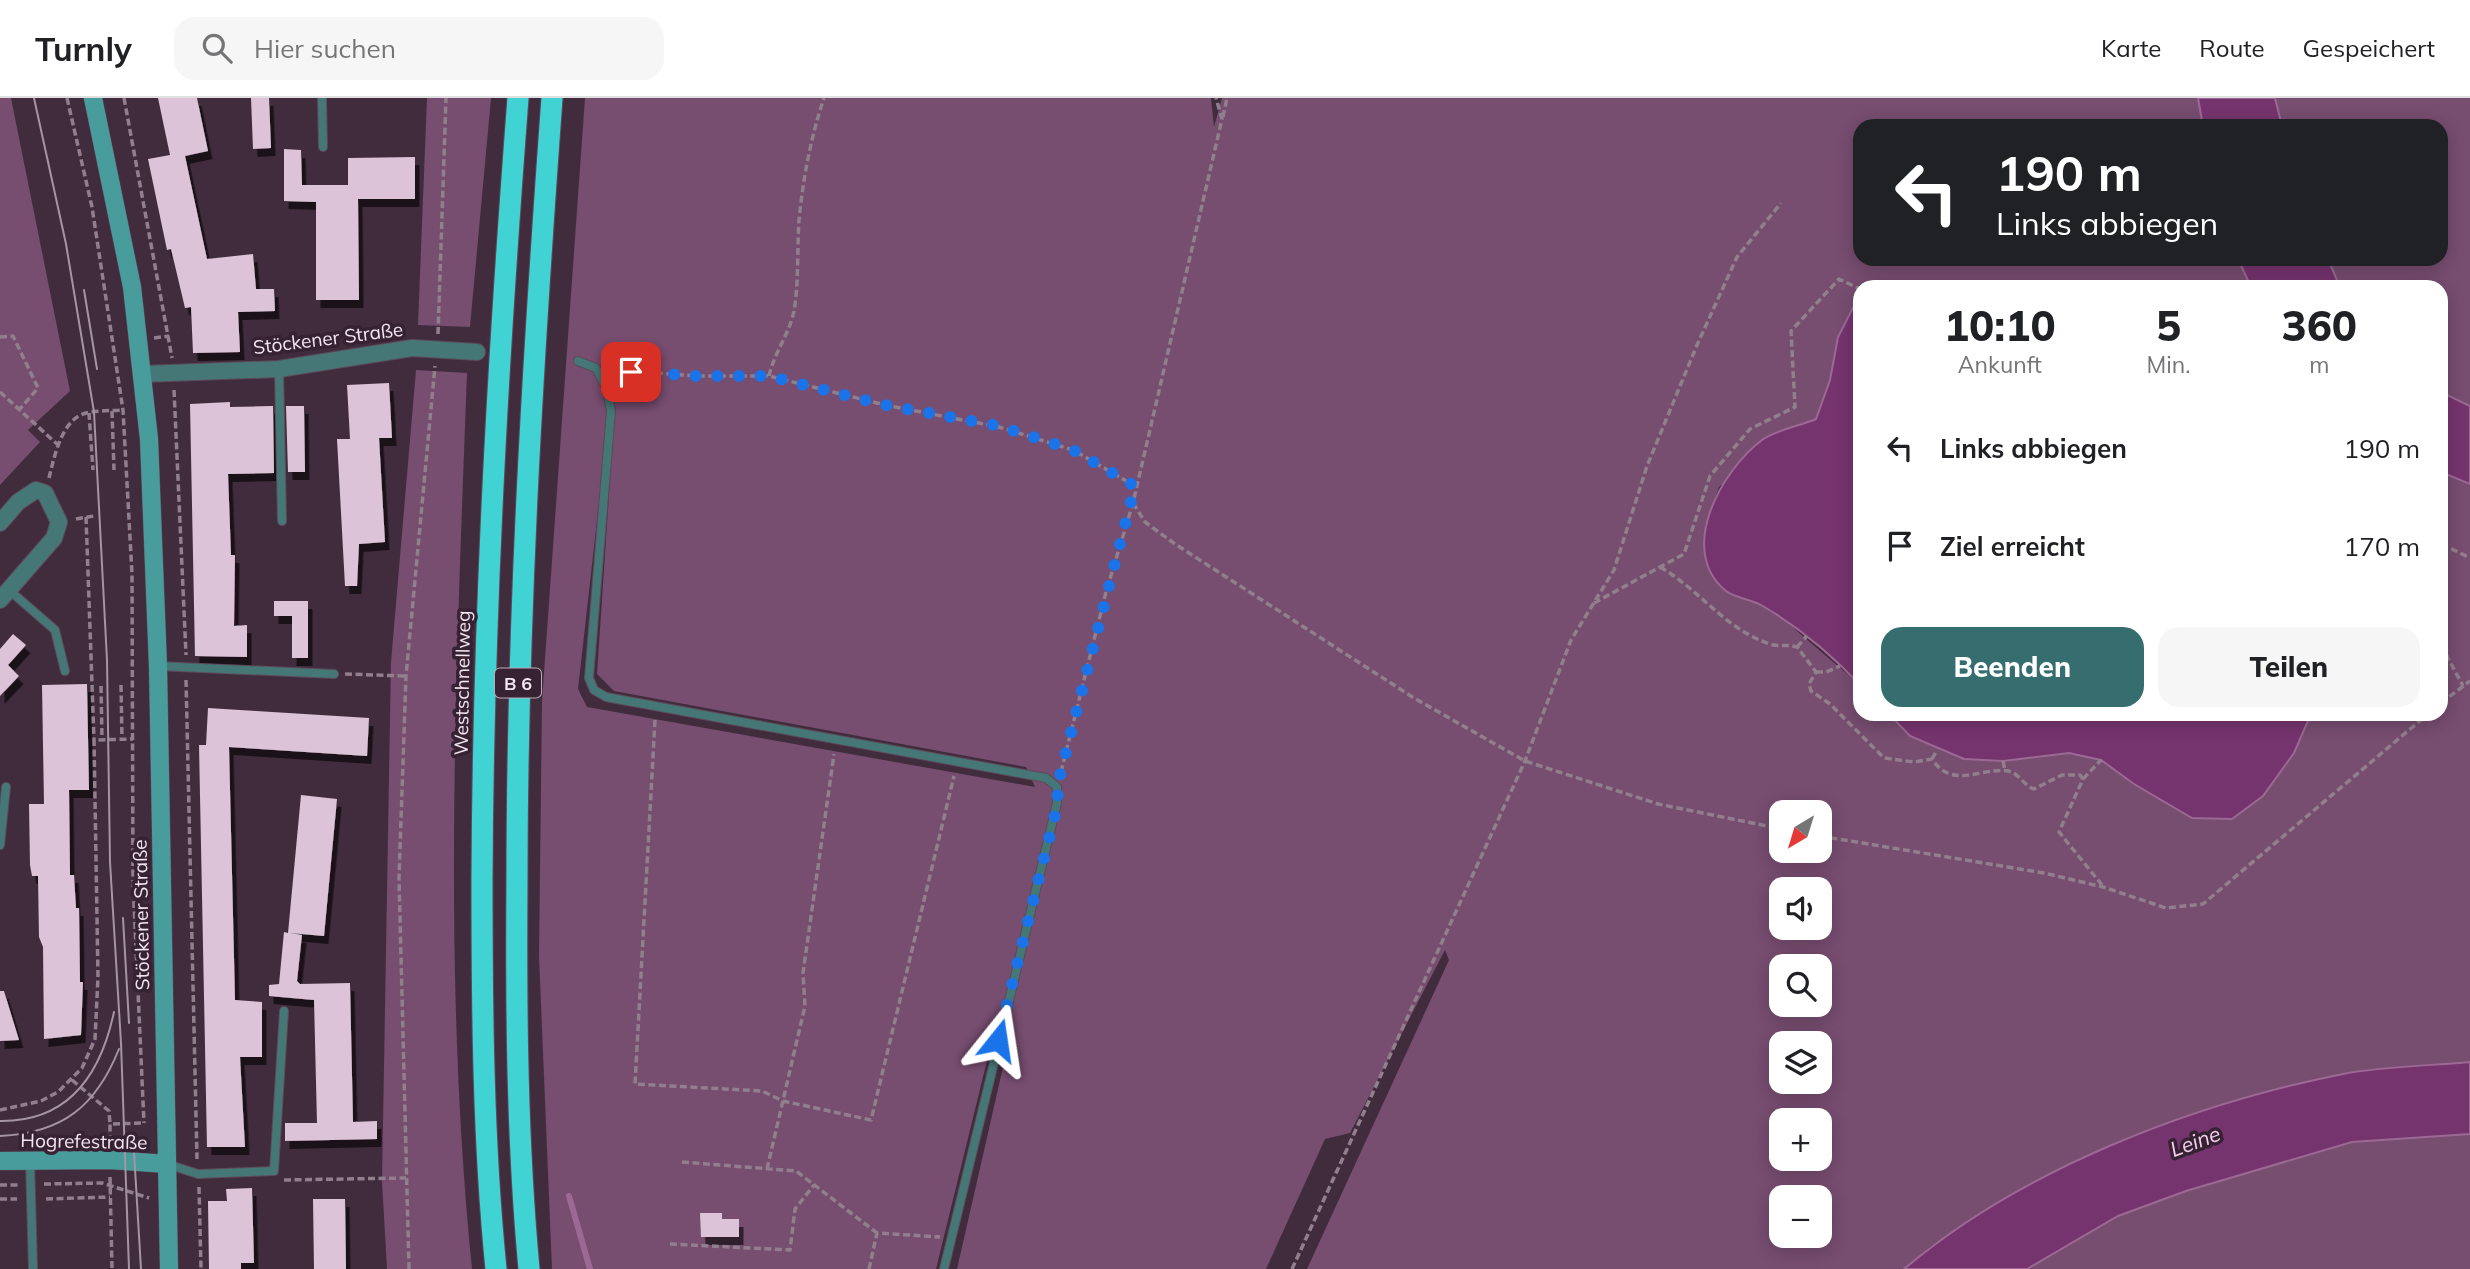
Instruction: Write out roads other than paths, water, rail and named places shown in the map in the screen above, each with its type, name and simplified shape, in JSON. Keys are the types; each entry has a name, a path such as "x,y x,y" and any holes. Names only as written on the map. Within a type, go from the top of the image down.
{"highway":[{"name":"Westschnellweg","path":"496,1269 482,982 483,717 493,465 518,98"},
{"name":"B 6","path":"529,1269 516,984 517,719 527,470 552,98"}],"street":[{"name":"Stöckener Straße","path":"93,98 132,287 149,439 158,666 169,1269"},
{"name":"Stöckener Straße","path":"143,374 279,369 412,348 477,352"},
{"path":"0,523 36,490 45,493 59,522 54,538 4,595"},
{"name":"Hogrefestraße","path":"0,1161 110,1160 167,1164"}],"lane":[{"path":"322,98 323,148"},
{"path":"578,361 596,368 607,389 611,411 589,678 594,690 606,697 657,707 1046,778 1057,787 1058,803 944,1269"},
{"path":"279,369 282,521"},
{"path":"4,595 55,630 65,671"},
{"path":"158,666 334,674"},
{"path":"0,845 6,787"},
{"path":"167,1164 198,1174 274,1171 284,1011"},
{"path":"30,1161 33,1269"}],"water":[{"path":"2198,98 2275,98 2280,119 2202,119"},
{"path":"2241,266 2331,266 2337,280 2248,280"},
{"path":"1853,308 1853,678 1788,622 1761,605 1726,591 1712,574 1705,554 1705,533 1710,511 1732,470 1762,440 1816,419 1830,380 1838,337"},
{"path":"2448,395 2470,406 2470,484 2448,475"},
{"path":"1896,721 2308,721 2294,753 2263,796 2232,819 2192,818 2134,784 2101,760 2069,753 2003,761 1964,759 1910,736"},
{"name":"Leine","path":"2470,1062 2470,1134 2352,1142 2186,1191 2118,1216 2027,1269 1904,1269 1951,1233 2055,1171 2111,1145 2169,1123 2227,1103 2343,1074"}],"waterway":[{"path":"569,1196 590,1269"}],"tram line":[{"path":"34,98 66,244 94,412 107,660 110,862 121,1043 129,1269"},
{"path":"84,290 97,369"},
{"path":"123,918 129,1023"},
{"path":"0,1121 24,1119 46,1113 78,1090 101,1055 114,1012"},
{"path":"0,1136 42,1129 74,1113 100,1086 119,1049"},
{"path":"134,1152 141,1269"}]}
